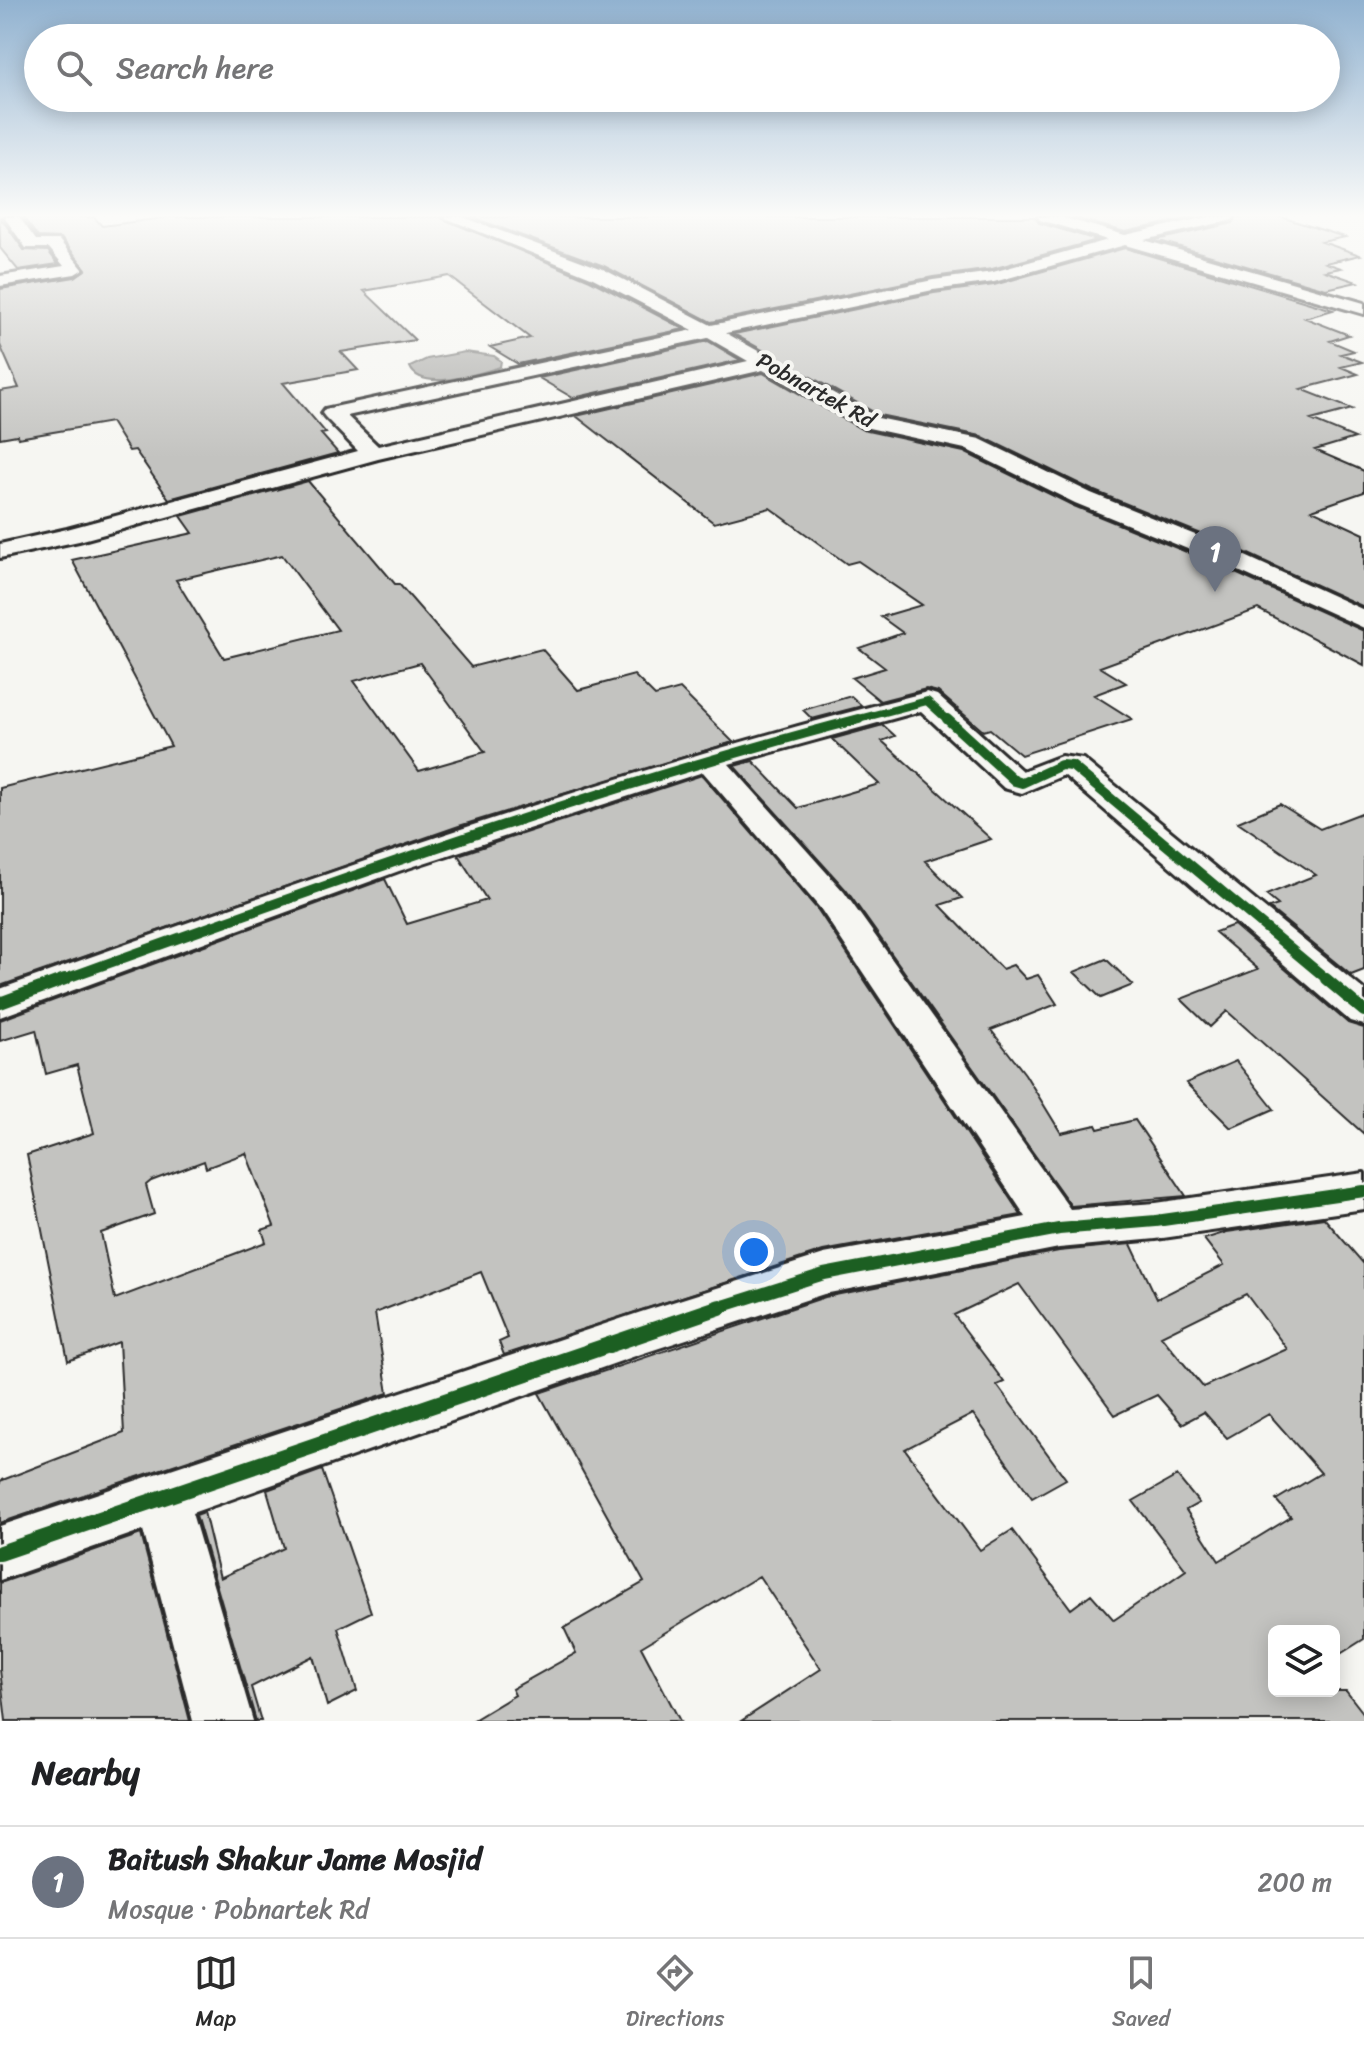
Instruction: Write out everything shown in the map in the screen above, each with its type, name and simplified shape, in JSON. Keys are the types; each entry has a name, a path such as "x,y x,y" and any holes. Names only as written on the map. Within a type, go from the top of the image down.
{"street":[{"name":"Pobnartek Rd","path":"644,297 871,423 972,444 1096,503 1221,554 1364,620"},
{"path":"373,454 332,413 873,297"},
{"path":"1331,297 1359,305"},
{"path":"0,551 70,536 373,454 766,363"},
{"path":"0,1003 387,863 709,760 927,701 1015,781 1022,783 1061,765 1072,766 1364,1011"},
{"path":"709,760 832,900 1059,1229"},
{"path":"0,1553 641,1333 824,1274 1059,1229 1156,1221 1364,1191"},
{"path":"161,1498 223,1721"}],"shaded area":[{"path":"465,352 494,356 501,361 500,367 438,380 416,375 410,367 427,359"}],"building":[{"path":"0,297 371,297 415,340 341,352 358,370 283,383 326,433 321,434 338,453 169,499 135,450 129,451 111,422 18,438 17,435 0,438 0,391 19,388 0,345"},
{"path":"477,297 623,297 684,329 518,364 490,347 530,338"},
{"path":"664,297 833,297 711,322"},
{"path":"913,297 1290,297 1333,310 1305,318 1349,335 1330,341 1354,351 1341,354 1362,362 1341,367 1358,374 1301,389 1352,409 1311,420 1355,438 1315,450 1364,471 1364,492 1312,510 1364,534 1364,607 1231,546 1092,490 981,436 879,415 734,334"},
{"path":"708,341 740,360 573,398 539,378"},
{"path":"763,373 863,430 964,452 1074,506 1211,562 1364,631 1364,665 1258,609 1100,667 1126,683 1094,695 1132,719 1021,755 990,729 983,731 938,692 926,689 880,701 852,678 885,668 859,648 903,633 881,617 922,605 858,561 847,564 770,508 714,523 576,416"},
{"path":"308,481 395,584 399,584 471,667 542,649 578,690 634,675 655,696 680,689 733,742 459,826 0,986 0,788 171,746 72,560 193,533 181,516","holes":["282,555 338,630 224,658 176,580","420,663 485,752 419,771 354,681"]},
{"path":"851,696 862,706 812,719 803,710"},
{"path":"883,725 895,736 882,741 991,839 925,861 962,898 940,905 1002,969 1013,965 1026,979 1038,975 1057,1004 991,1030 1025,1074 1061,1133 1096,1125 1098,1129 1135,1120 1186,1196 1071,1206 846,890 734,766 753,761 798,808 879,784 832,739"},
{"path":"702,775 818,910 1021,1215 823,1251 504,1355 499,1342 508,1338 481,1272 375,1313 388,1393 0,1523 0,1481 124,1433 119,1342 68,1361 27,1155 94,1133 77,1065 46,1074 36,1030 0,1041 0,1020 385,879 407,924 487,900 458,855","holes":["246,1153 274,1226 262,1230 266,1242 115,1299 101,1233 154,1214 146,1185 151,1181 204,1161 206,1168"]},
{"path":"1280,804 1320,829 1364,812 1364,970 1351,975 1269,908 1278,905 1266,895 1316,875 1238,822"},
{"path":"1234,925 1348,1023 1364,1028 1364,1134 1227,1011 1210,1027 1181,999 1258,969 1215,932"},
{"path":"1106,959 1133,985 1101,998 1074,972"},
{"path":"1236,1061 1274,1109 1231,1128 1186,1083"},
{"path":"1324,1218 1364,1264 1364,1639 1340,1654 1340,1625 1268,1625 1268,1697 1340,1697 1340,1691 1346,1691 1364,1714 1364,1721 741,1721 821,1669 759,1576 641,1647 680,1721 472,1721 515,1695 512,1689 576,1653 564,1628 644,1582 539,1393 825,1297 1059,1251 1131,1244 1157,1299 1224,1265 1204,1239 1227,1232","holes":["1019,1284 1115,1415 1157,1395 1182,1424 1204,1412 1227,1438 1269,1414 1321,1473 1276,1500 1291,1517 1219,1561 1186,1510 1199,1503 1177,1476 1133,1501 1186,1570 1114,1620 1091,1594 1071,1609 1012,1530 980,1550 905,1449 973,1414 1032,1498 1066,1479 997,1385 1004,1382 954,1315","1246,1294 1287,1349 1203,1387 1161,1336"]},
{"path":"322,1470 371,1612 338,1628 357,1691 327,1706 313,1656 251,1687 261,1721 256,1721 196,1515 204,1512 220,1578 284,1548 267,1490"},
{"path":"141,1534 190,1721 6,1721 0,1670 0,1583"}],"cycle path":[{"path":"0,1003 387,863 740,750 927,701 1015,781 1022,783 1061,765 1072,766 1364,1011"},
{"path":"0,1553 641,1333 824,1274 1059,1229 1156,1221 1364,1191"}],"place":[{"name":"Baitush Shakur Jame Mosjid","path":"1215,592"}]}
